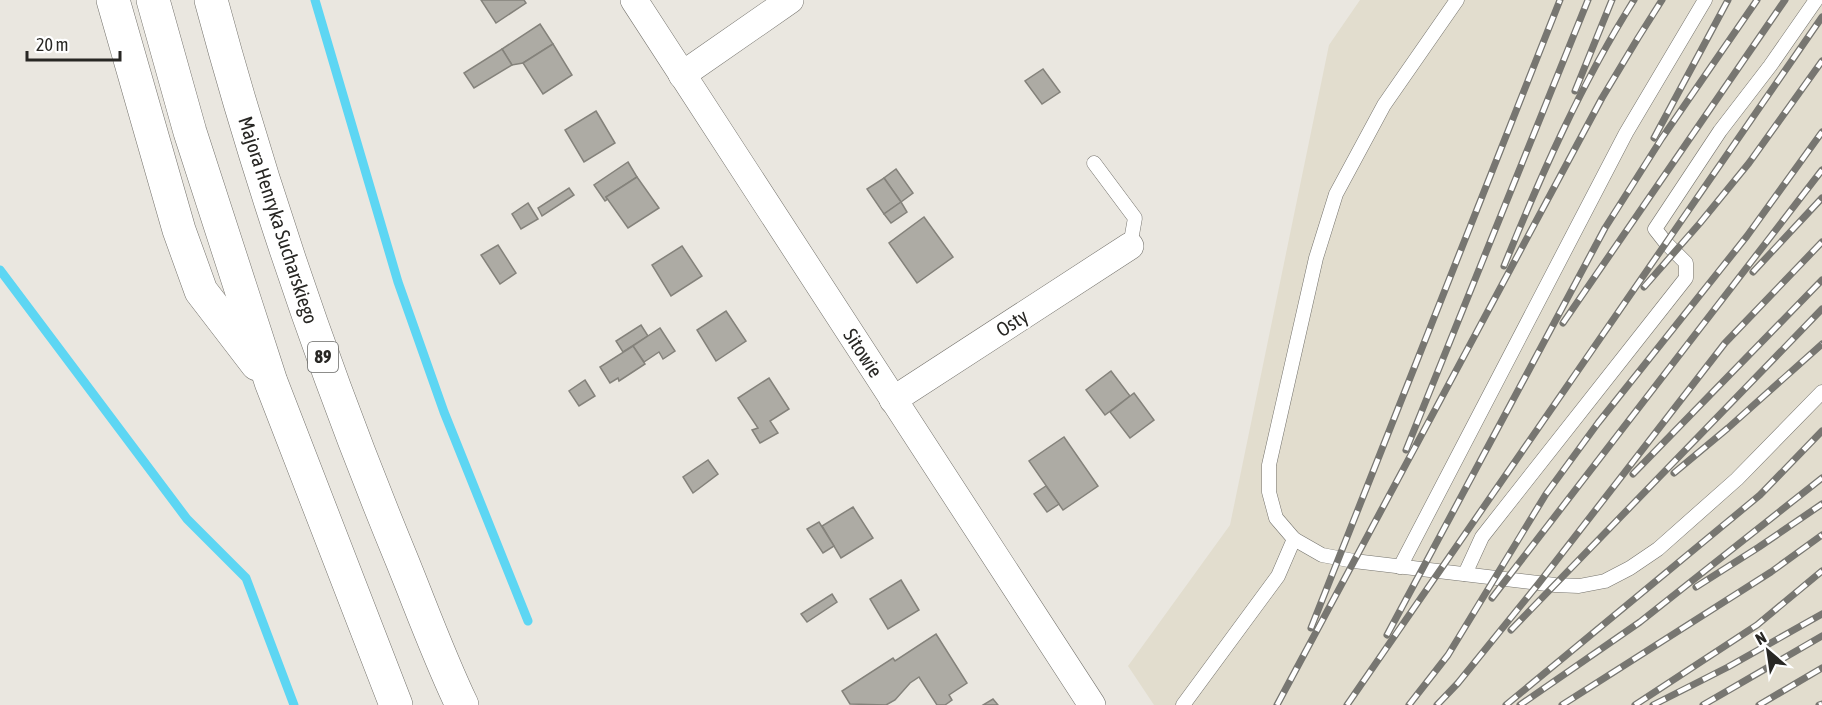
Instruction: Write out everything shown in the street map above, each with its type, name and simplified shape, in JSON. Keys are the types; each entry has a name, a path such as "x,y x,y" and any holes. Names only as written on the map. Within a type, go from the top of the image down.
{"highway":[{"path":"113,0 179,230 201,291 271,382"},
{"path":"153,0 190,132 271,382 396,705"},
{"name":"Majora Henryka Sucharskiego","path":"211,0 234,84 299,289 339,402 462,705"}],"street":[{"name":"Sitowie","path":"634,0 1092,705"},
{"path":"682,75 790,0"},
{"name":"Osty","path":"893,400 1130,246"}],"lane":[{"path":"1457,0 1384,105 1336,194 1319,247 1269,465 1269,492 1276,518 1294,539 1322,555 1354,561 1579,586 1605,581 1658,549 1737,479 1822,392"},
{"path":"1400,567 1626,133 1704,0"},
{"path":"1465,574 1482,537 1686,278 1686,263 1655,229 1720,131 1770,66 1816,0"},
{"path":"1094,163 1135,218 1130,246"},
{"path":"1183,705 1278,576 1294,539"}],"shaded area":[{"path":"1360,0 1822,0 1822,705 1154,705 1128,666 1230,525 1329,45"}],"building":[{"path":"481,0 524,0 526,3 496,23"},
{"path":"540,24 553,44 523,63 512,65 502,49"},
{"path":"553,44 572,75 543,94 523,63"},
{"path":"502,49 512,65 474,88 464,73"},
{"path":"1043,69 1060,92 1042,104 1025,81"},
{"path":"596,111 615,143 584,162 565,130"},
{"path":"628,162 637,177 606,197 608,199 605,201 594,185"},
{"path":"896,169 913,193 901,202 884,178"},
{"path":"637,177 659,208 628,228 606,197"},
{"path":"884,178 901,202 884,214 867,189"},
{"path":"569,188 574,195 542,216 538,208"},
{"path":"901,202 907,212 891,223 884,214"},
{"path":"528,203 538,219 521,229 512,214"},
{"path":"924,217 953,257 917,283 889,243"},
{"path":"498,245 516,273 500,284 481,255"},
{"path":"682,246 702,276 671,296 652,265"},
{"path":"726,311 746,341 716,361 697,330"},
{"path":"641,325 648,336 623,352 616,341"},
{"path":"660,328 675,351 663,359 659,352 644,362 633,346"},
{"path":"633,346 645,364 619,381 618,378 610,383 600,367"},
{"path":"1111,371 1130,396 1105,415 1086,390"},
{"path":"769,378 789,409 770,421 778,433 760,443 752,430 758,428 738,398"},
{"path":"585,380 595,396 579,406 569,391"},
{"path":"1134,393 1154,420 1130,438 1110,412"},
{"path":"1064,437 1098,486 1063,510 1029,461"},
{"path":"708,460 718,474 693,493 683,477"},
{"path":"1046,486 1059,504 1047,512 1034,494"},
{"path":"853,507 873,538 841,558 822,526"},
{"path":"819,522 834,546 823,553 807,529"},
{"path":"901,580 919,610 888,629 870,599"},
{"path":"832,594 837,602 807,622 801,614"},
{"path":"936,634 967,683 949,695 952,700 945,705 937,705 919,677 910,683 895,700 886,705 850,704 842,691 893,658 895,661"},
{"path":"993,699 998,705 983,705"}],"waterway":[{"path":"315,0 398,282 444,412 528,621"},
{"path":"0,270 187,519 246,578 294,705"}],"railway":[{"path":"1311,628 1560,0"},
{"path":"1406,450 1588,0"},
{"path":"1575,91 1612,0"},
{"path":"1504,266 1532,198 1579,97 1634,0"},
{"path":"1277,705 1602,98 1662,0"},
{"path":"1654,138 1728,0"},
{"path":"1387,635 1605,228 1662,138 1757,0"},
{"path":"1563,323 1785,0"},
{"path":"1347,705 1822,17"},
{"path":"1644,287 1749,163 1822,61"},
{"path":"1409,705 1448,655 1546,494 1598,423 1747,236 1822,132"},
{"path":"1492,598 1822,170"},
{"path":"1753,272 1822,198"},
{"path":"1437,705 1458,683 1539,583 1725,343 1822,242"},
{"path":"1633,474 1822,280"},
{"path":"1511,630 1822,309"},
{"path":"1674,473 1822,344"},
{"path":"1506,705 1760,495 1822,431"},
{"path":"1520,705 1640,622 1822,478"},
{"path":"1696,587 1822,504"},
{"path":"1562,705 1771,572 1822,535"},
{"path":"1635,705 1757,625 1822,571"},
{"path":"1653,705 1728,667 1822,614"},
{"path":"1703,705 1822,636"},
{"path":"1759,705 1822,668"}]}
